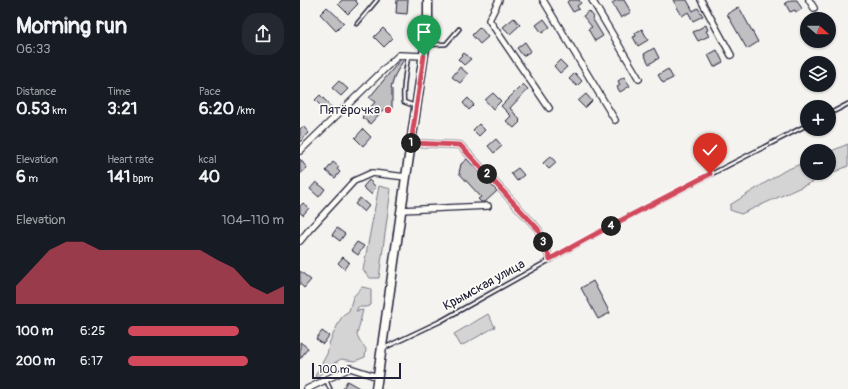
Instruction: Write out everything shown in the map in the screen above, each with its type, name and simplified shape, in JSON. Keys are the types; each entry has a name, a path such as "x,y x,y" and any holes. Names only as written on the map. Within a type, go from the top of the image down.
{"main road":[{"path":"376,389 428,27 428,0"}],"street":[{"path":"499,0 489,20 549,108"},
{"path":"543,0 615,120"},
{"path":"592,0 639,79"},
{"path":"701,0 732,56"},
{"path":"809,0 814,8"},
{"path":"300,151 399,55 424,56"},
{"path":"411,143 460,145 538,229 550,259"},
{"path":"300,241 354,181 372,172 406,177"},
{"path":"401,210 488,206"},
{"path":"310,388 350,368 378,377"}],"lane":[{"path":"356,24 377,0"},
{"path":"425,45 446,44 459,30"},
{"path":"409,55 404,83 404,102 416,106"},
{"path":"836,110 848,104"},
{"name":"Крымская улица","path":"382,349 440,321 614,224 800,129"},
{"path":"326,380 330,389"}],"shaded area":[{"path":"848,144 848,166 836,171 836,149"},
{"path":"800,164 800,180 817,180 741,214 730,210 730,205 784,171"},
{"path":"379,186 391,189 379,278 370,278 363,270"},
{"path":"362,287 371,289 371,305 366,307 358,307 356,311 363,310 357,335 366,349 365,357 355,361 341,359 331,365 315,379 316,374 327,354 330,341 339,322 343,315 349,311 353,297"},
{"path":"488,314 495,327 461,346 454,334"}],"building":[{"path":"342,0 355,0 358,4 348,14 338,4"},
{"path":"397,0 408,0 407,14 396,13"},
{"path":"569,0 579,0 581,3 577,6 579,9 573,12 567,2"},
{"path":"617,0 624,0 631,12 621,18 612,3"},
{"path":"673,0 687,0 693,11 698,8 703,16 693,21 688,12 682,16"},
{"path":"791,0 797,0 802,9 796,12 795,10 790,12 785,3"},
{"path":"327,7 344,23 336,31 320,14"},
{"path":"739,7 758,42 747,49 727,14"},
{"path":"589,11 594,17 592,18 603,36 595,41 588,29 592,27 583,16"},
{"path":"514,18 520,25 510,34 503,27"},
{"path":"544,19 550,27 542,33 536,25"},
{"path":"706,25 708,30 706,31 709,36 698,41 693,32"},
{"path":"480,27 488,37 480,44 472,35"},
{"path":"383,28 393,38 384,47 374,37"},
{"path":"642,29 648,40 638,46 633,37 636,36 635,33"},
{"path":"525,42 531,51 523,56 517,48"},
{"path":"654,48 659,58 649,64 644,54"},
{"path":"717,50 723,62 714,67 708,55"},
{"path":"464,53 471,59 464,65 458,59"},
{"path":"401,59 404,59 395,75 391,88 392,108 388,113 384,109 370,124 362,117 375,102 369,98"},
{"path":"560,60 567,67 560,73 554,66"},
{"path":"460,67 468,74 460,83 452,77"},
{"path":"668,69 673,78 663,83 658,75"},
{"path":"575,73 582,81 577,86 569,79"},
{"path":"624,77 630,86 620,92 617,87 620,85 618,81"},
{"path":"339,81 348,89 341,96 332,88"},
{"path":"523,84 528,89 510,108 520,120 514,128 506,121 511,116 501,106"},
{"path":"493,93 501,101 493,109 485,100"},
{"path":"586,94 592,101 585,108 578,101"},
{"path":"320,95 332,107 327,112 315,100"},
{"path":"468,98 474,105 469,110 463,103"},
{"path":"479,124 485,130 479,136 473,130"},
{"path":"303,126 309,133 300,142 300,129"},
{"path":"363,129 371,137 363,146 355,138"},
{"path":"496,139 502,146 494,153 488,146"},
{"path":"551,156 556,163 549,169 543,163"},
{"path":"300,159 307,168 300,174"},
{"path":"467,159 497,191 485,202 481,202 478,199 481,197 459,173 461,164"},
{"path":"333,162 339,167 337,169 340,172 335,178 326,171"},
{"path":"518,168 524,175 517,181 511,173"},
{"path":"369,180 376,187 371,194 363,187"},
{"path":"316,182 325,189 319,197 310,189"},
{"path":"360,198 369,206 364,212 355,204"},
{"path":"303,203 309,208 303,215 300,213 300,206"},
{"path":"337,228 345,234 340,241 332,235"},
{"path":"357,242 364,246 358,255 351,250"},
{"path":"343,257 349,262 344,269 338,263"},
{"path":"300,271 311,280 304,288 300,284"},
{"path":"593,281 610,313 598,319 581,288"},
{"path":"322,331 329,336 323,344 316,339"},
{"path":"300,342 308,348 300,359"},
{"path":"347,381 361,389 343,389"}],"place":[{"name":"Пятёрочка","path":"388,110"}],"route":[{"path":"424,56 411,143 460,145 538,229 550,259 710,174"}]}
